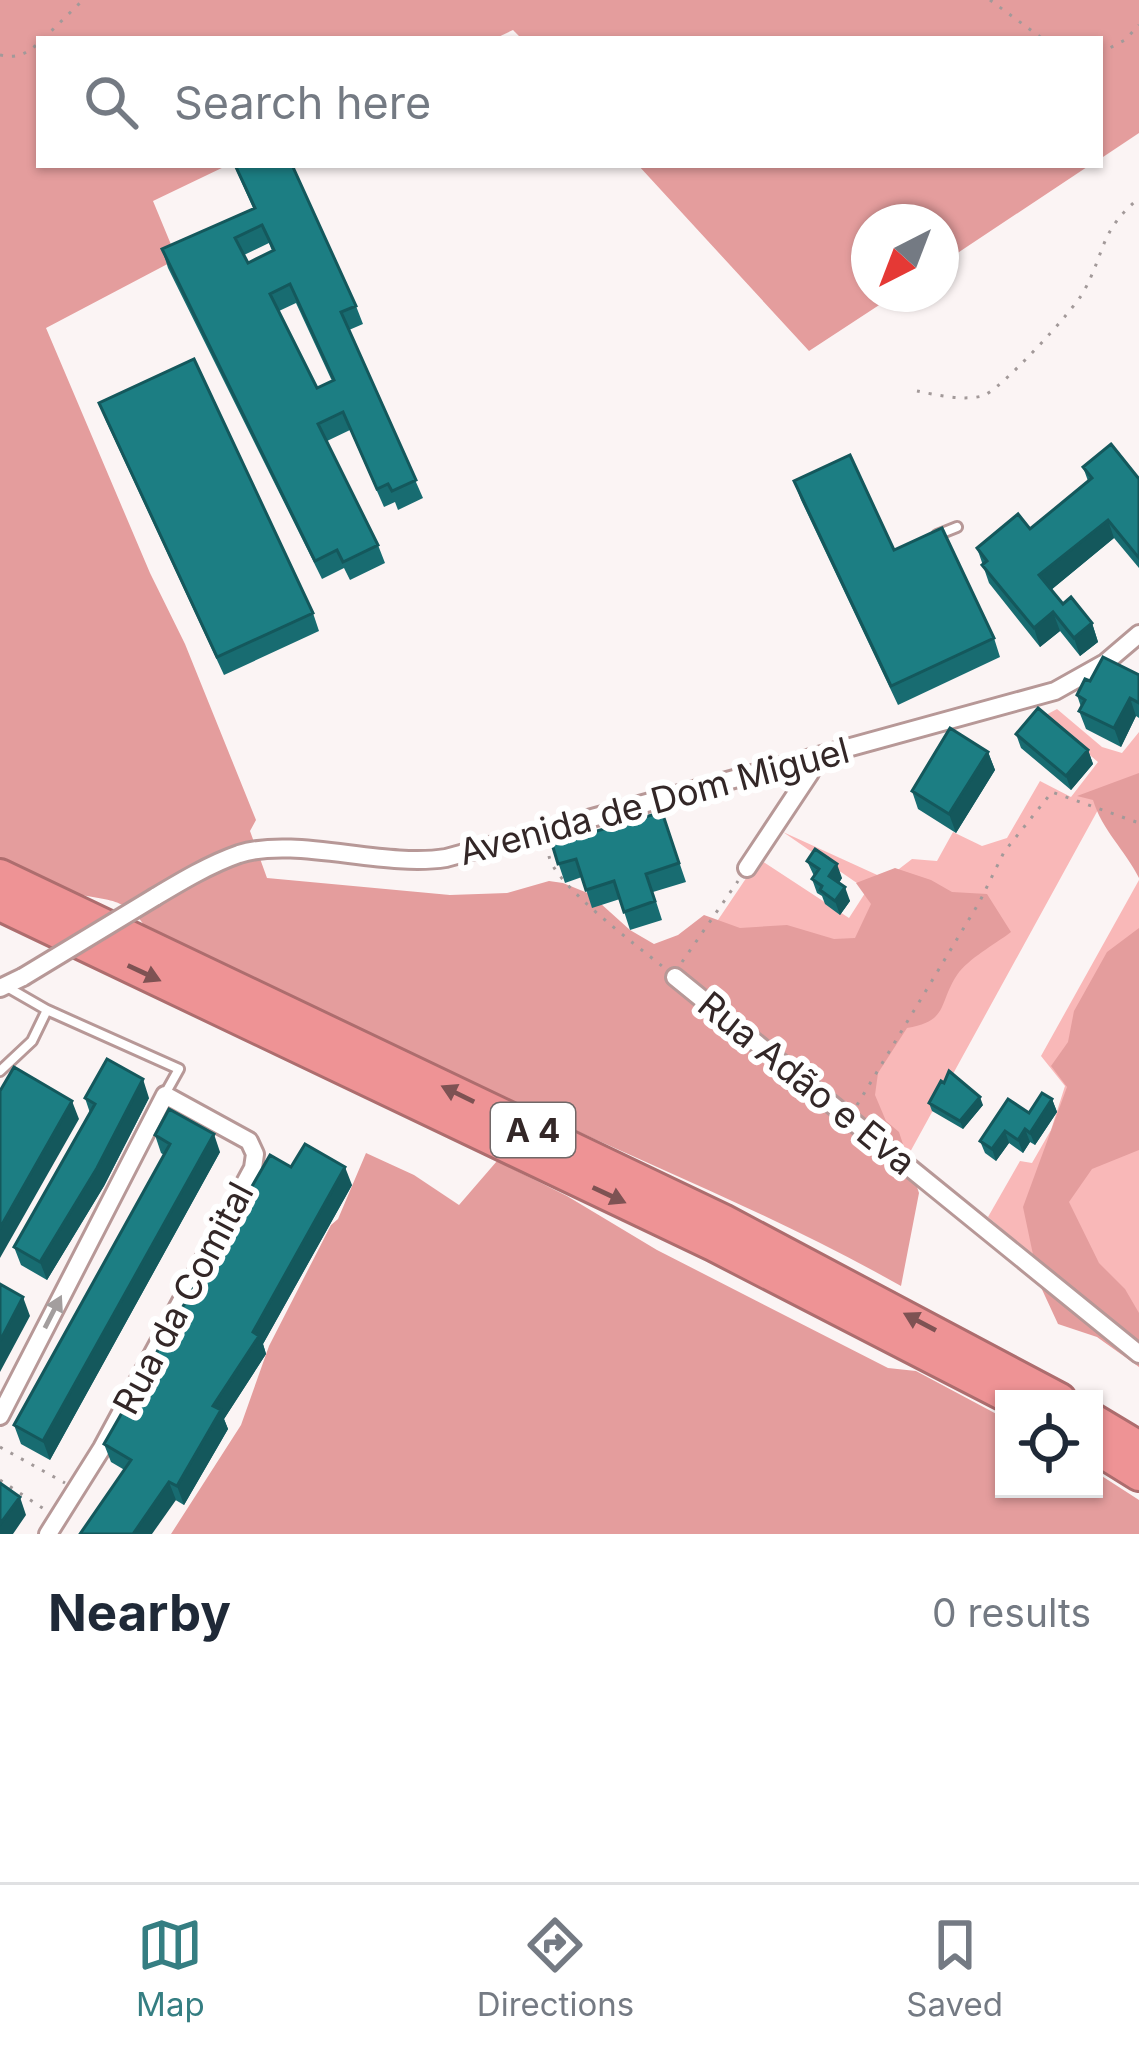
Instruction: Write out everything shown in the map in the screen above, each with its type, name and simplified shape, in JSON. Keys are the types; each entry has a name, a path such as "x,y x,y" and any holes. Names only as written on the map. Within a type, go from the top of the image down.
{"highway":[{"name":"A 4","path":"0,875 723,1220 1043,1390"},
{"name":"A 4","path":"0,905 713,1244 995,1390"},
{"path":"1103,1425 1139,1447"},
{"path":"1103,1453 1139,1475"}],"street":[{"name":"Avenida de Dom Miguel","path":"10,984 154,897 242,853 293,850 432,861 1055,691 1105,663 1139,634"},
{"path":"747,868 810,773 813,758"},
{"name":"Rua Adão e Eva","path":"675,976 1139,1354"},
{"path":"0,1416 165,1095"},
{"name":"Rua da Comital","path":"53,1527 253,1168 255,1154 249,1141 165,1095"}],"lane":[{"path":"919,542 958,527"},
{"path":"10,984 47,1010 179,1069 165,1095"},
{"path":"0,1072 32,1041 47,1010"}],"path":[{"path":"46,36 83,0"},
{"path":"990,0 1039,36"},
{"path":"1103,51 1139,26"},
{"path":"0,55 25,55 36,45"},
{"path":"917,391 984,396 998,386 1082,296 1107,231 1139,198"},
{"path":"850,1116 980,901 1004,852 1052,792 1139,823"},
{"path":"549,856 550,866 568,888 675,976"},
{"name":"Rua Adão e Eva","path":"675,976 747,868"},
{"path":"0,1447 77,1490"},
{"path":"0,1480 53,1527"}],"shaded area":[{"path":"0,0 1139,0 1139,133 1103,157 1103,36 519,36 513,30 500,36 36,36 36,168 222,168 153,201 177,259 46,328 185,644 256,820 250,831 267,878 450,895 507,893 549,881 563,883 590,894 630,930 654,944 678,935 704,915 740,928 787,925 834,939 855,938 871,904 856,883 895,868 952,892 987,894 1011,932 962,969 941,1010 930,1021 907,1028 878,1073 875,1095 886,1121 899,1132 919,1193 901,1286 770,1218 148,931 120,904 63,890 0,858"},
{"path":"641,168 1085,168 959,252 959,204 851,204 851,312 869,312 809,351"},
{"path":"1057,709 1102,747 1122,753 1139,732 1139,822 1099,808 909,1154 685,969 759,859 849,918 867,890 783,832 886,879 912,859 937,861 953,832 982,846 1007,838 1040,781 1071,797 1098,762 1044,716"},
{"path":"1139,773 1139,878 1093,800 1077,796"},
{"path":"1139,880 1139,1345 988,1217 1020,1161 1032,1163 1051,1130 1065,1086 1041,1056"},
{"path":"1139,928 1139,1150 1092,1169 1069,1202 1099,1263 1125,1289 1139,1313 1139,1367 1097,1337 1058,1324 1039,1283 1023,1207 1067,1087 1051,1066 1068,1042 1074,1011 1107,952"},
{"path":"366,1153 414,1175 459,1205 497,1161 657,1250 888,1368 916,1371 995,1413 995,1498 1103,1498 1103,1477 1139,1500 1139,1534 171,1534 241,1425 269,1346 338,1219"}],"building":[{"path":"236,168 293,168 356,306 341,312 416,480 392,491 388,484 377,489 343,412 318,424 378,545 343,562 337,550 315,561 162,249 255,208","holes":["262,225 274,250 248,263 235,238","290,284 334,380 317,388 270,294"]},
{"path":"194,359 313,613 217,657 99,403"},
{"path":"1111,444 1139,479 1139,558 1108,520 1039,575 1063,604 1071,597 1092,623 1074,638 1053,612 1034,628 982,565 987,561 977,548 1018,514 1030,529 1092,478 1083,467"},
{"path":"850,455 894,550 942,528 994,638 891,686 794,481"},
{"path":"1103,657 1139,675 1139,703 1130,698 1114,728 1079,711 1085,700 1077,695"},
{"path":"1038,708 1088,750 1066,776 1016,734"},
{"path":"950,728 988,752 949,814 912,791"},
{"path":"662,812 679,863 646,874 655,901 624,912 614,881 586,890 576,859 558,864 552,844"},
{"path":"815,849 837,864 829,876 845,887 835,901 812,879 819,869 807,861"},
{"path":"107,1059 143,1079 40,1262 14,1247 95,1104 85,1098"},
{"path":"14,1067 72,1101 0,1228 0,1091"},
{"path":"949,1071 980,1097 960,1121 929,1103"},
{"path":"1042,1093 1052,1099 1030,1133 1025,1129 1018,1140 1005,1131 992,1149 980,1141 1008,1099 1029,1113"},
{"path":"169,1109 214,1134 43,1441 14,1425 170,1144 155,1135"},
{"path":"305,1144 345,1167 253,1332 259,1336 213,1406 221,1410 177,1486 169,1482 133,1534 80,1534 131,1460 104,1444 270,1155 291,1167"},
{"path":"0,1284 23,1297 0,1341"},
{"path":"0,1483 20,1497 0,1524"}]}
